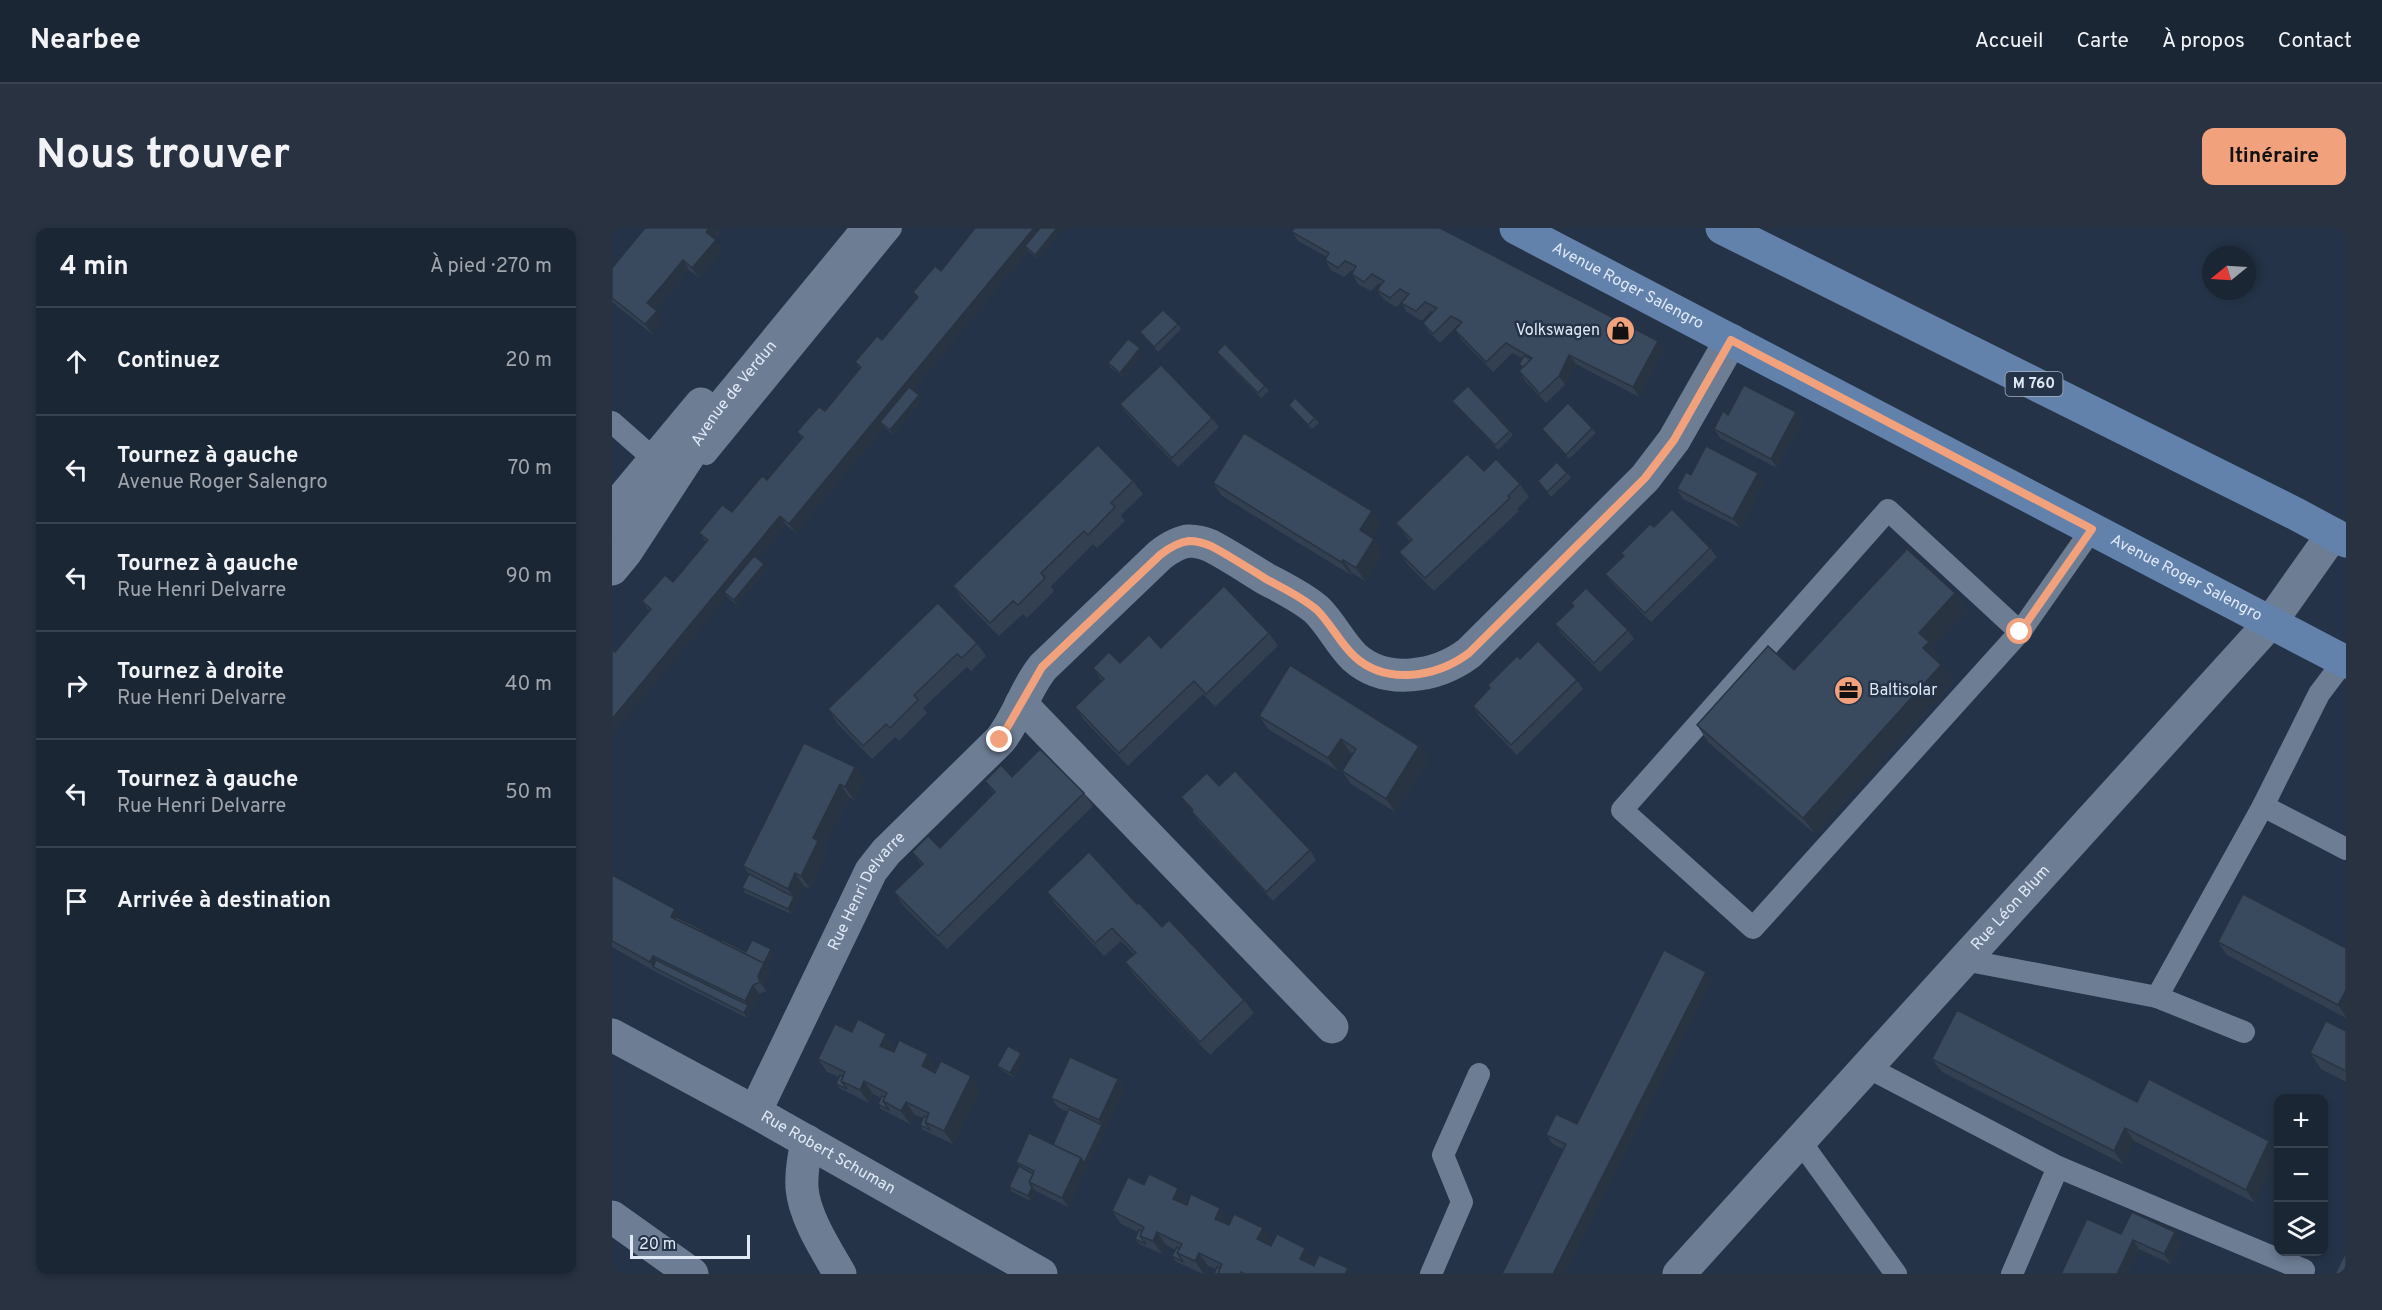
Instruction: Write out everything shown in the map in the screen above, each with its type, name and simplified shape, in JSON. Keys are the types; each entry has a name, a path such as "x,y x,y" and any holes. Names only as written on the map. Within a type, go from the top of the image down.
{"main road":[{"name":"Avenue Roger Salengro","path":"1516,228 2345,662"},
{"name":"M 760","path":"1722,228 2296,514 2339,538"}],"street":[{"name":"Avenue de Verdun","path":"612,511 846,228"},
{"name":"Avenue de Verdun","path":"616,553 716,414 869,228"},
{"name":"Rue Henri Delvarre","path":"755,1112 871,871 886,852 1000,740 1038,673 1049,660 1170,547 1189,541 1210,546 1304,600 1319,612 1356,658 1374,669 1399,675 1412,675 1451,665 1469,653 1645,478 1674,440 1731,340"},
{"name":"Rue Léon Blum","path":"1679,1274 2270,623 2339,538"},
{"path":"1021,704 1332,1027"},
{"name":"Rue Robert Schuman","path":"612,1035 755,1112 1041,1274"},
{"path":"807,1141 802,1167 802,1190 822,1244 840,1274"},
{"path":"612,1217 692,1274"}],"lane":[{"path":"616,553 891,228"},
{"path":"616,553 700,405"},
{"path":"612,422 655,460"},
{"path":"2020,632 1888,510 1622,810 1753,928 2020,632 2092,529"},
{"path":"2157,997 2263,806 2319,694 2345,662"},
{"path":"2263,806 2346,849"},
{"path":"1964,960 2157,997 2244,1032"},
{"path":"1867,1067 2058,1167 2304,1270"},
{"path":"1431,1274 1462,1202 1443,1155 1479,1074"},
{"path":"1800,1141 1896,1274"},
{"path":"2012,1274 2058,1167"}],"building":[{"path":"645,228 709,228 706,232 716,240 692,268 683,260 647,303 657,311 645,324 612,298 612,268"},
{"path":"975,228 1034,228 789,524 780,516 612,719 612,650 615,652 651,609 642,601 665,575 673,582 708,540 699,533 722,505 732,512 762,476 767,480 803,437 797,432 819,407 825,411 861,367 855,362 877,336 882,340 918,297 913,292 935,266 941,271"},
{"path":"1040,228 1057,228 1035,255 1025,246"},
{"path":"1294,228 1440,228 1658,341 1633,387 1569,355 1559,376 1540,394 1519,371 1532,358 1506,343 1486,362 1455,330 1462,322 1451,316 1433,334 1423,323 1437,308 1425,302 1416,311 1401,303 1409,294 1400,289 1390,298 1377,290 1384,281 1372,274 1364,282 1352,274 1356,266 1345,261 1338,268 1325,260 1329,253 1292,232"},
{"path":"1163,310 1178,324 1154,347 1140,332"},
{"path":"1128,339 1140,348 1120,373 1108,363"},
{"path":"1225,344 1265,386 1258,393 1217,352"},
{"path":"1524,356 1531,359 1523,367 1519,364"},
{"path":"1161,365 1212,418 1172,458 1120,404"},
{"path":"1744,385 1796,412 1771,459 1714,429 1723,411 1728,415"},
{"path":"1468,386 1510,431 1495,445 1452,401"},
{"path":"909,387 919,395 890,430 880,422"},
{"path":"1295,398 1315,418 1308,425 1289,405"},
{"path":"1568,403 1592,428 1566,455 1542,429"},
{"path":"1244,433 1372,511 1360,530 1374,539 1356,568 1343,560 1341,562 1213,483"},
{"path":"1098,445 1133,481 1111,503 1115,507 1088,535 1084,531 1041,573 1045,578 1018,605 1013,601 990,623 953,586"},
{"path":"1706,446 1758,473 1733,519 1677,489 1686,472 1691,475"},
{"path":"1467,454 1484,471 1496,459 1520,484 1508,496 1510,498 1425,578 1399,552 1412,540 1396,523"},
{"path":"1557,462 1567,473 1547,492 1538,481"},
{"path":"1672,509 1710,548 1645,613 1605,574 1624,556 1621,553 1650,524 1654,527"},
{"path":"1907,549 1955,593 1919,633 1929,642 1923,648 1941,665 1803,818 1697,725 1768,646 1794,670"},
{"path":"754,556 764,564 734,600 724,592"},
{"path":"1224,586 1269,633 1206,694 1194,681 1119,753 1075,707 1104,679 1093,668 1109,652 1120,663 1149,635 1161,648"},
{"path":"1586,588 1628,630 1594,663 1555,624 1574,606 1571,603"},
{"path":"938,603 977,643 962,658 957,654 914,695 918,700 890,728 886,724 863,746 828,709"},
{"path":"1538,641 1577,680 1511,745 1473,706 1490,688 1488,685 1517,656 1520,659"},
{"path":"1290,665 1419,746 1386,799 1342,771 1356,749 1341,739 1328,758 1259,716"},
{"path":"804,743 855,767 845,787 840,784 813,838 818,841 801,876 795,873 788,889 743,866"},
{"path":"1040,749 1084,793 938,936 894,892 923,864 912,852 928,836 940,848 995,792 985,781 1001,765 1012,777"},
{"path":"1235,771 1310,850 1266,892 1192,812 1193,810 1181,797 1207,773 1219,786"},
{"path":"1089,852 1137,904 1139,903 1162,927 1169,920 1244,1000 1200,1042 1125,962 1136,953 1112,928 1095,943 1047,892"},
{"path":"749,874 794,897 788,909 742,888"},
{"path":"612,875 675,909 671,917 764,963 758,976 760,982 753,985 745,1001 653,956 650,962 612,941"},
{"path":"2243,894 2346,948 2346,990 2338,1005 2218,942"},
{"path":"676,917 701,929 700,931 675,919"},
{"path":"722,940 746,952 752,940 771,949 764,963 721,942"},
{"path":"1664,950 1706,972 1553,1274 1502,1274 1566,1144 1546,1135 1556,1114 1577,1124"},
{"path":"656,960 748,1005 744,1013 653,967"},
{"path":"1957,1010 2137,1102 2149,1079 2269,1141 2246,1190 2125,1128 2114,1151 1932,1059"},
{"path":"858,1019 886,1034 880,1046 894,1052 899,1040 928,1054 922,1066 935,1073 941,1061 971,1076 944,1131 925,1122 929,1113 906,1102 901,1111 883,1101 887,1093 864,1081 860,1090 841,1081 845,1072 818,1059 835,1024 852,1032"},
{"path":"2326,1021 2346,1031 2346,1071 2310,1053"},
{"path":"1008,1046 1021,1053 1010,1073 997,1066"},
{"path":"1070,1057 1118,1079 1099,1120 1051,1098"},
{"path":"840,1075 843,1077 841,1081 847,1089 836,1084"},
{"path":"882,1096 885,1097 883,1101 889,1110 878,1104"},
{"path":"1069,1109 1102,1125 1084,1163 1081,1158 1053,1145"},
{"path":"924,1116 927,1118 925,1122 930,1130 920,1125"},
{"path":"1029,1133 1081,1158 1062,1198 1029,1182 1034,1171 1016,1162"},
{"path":"1019,1166 1033,1174 1029,1182 1032,1187 1028,1196 1009,1187"},
{"path":"1149,1174 1178,1188 1173,1199 1187,1205 1191,1194 1220,1208 1215,1219 1229,1225 1234,1214 1263,1228 1257,1239 1271,1246 1277,1234 1305,1248 1300,1259 1314,1266 1319,1255 1348,1268 1345,1274 1218,1273 1222,1264 1199,1253 1195,1261 1177,1253 1182,1244 1157,1232 1153,1241 1140,1236 1144,1227 1112,1211 1128,1177 1144,1185"},
{"path":"2132,1212 2175,1232 2164,1254 2133,1240 2117,1274 2061,1274 2087,1219 2121,1234"},
{"path":"1139,1230 1142,1231 1140,1236 1146,1244 1135,1239"},
{"path":"1177,1247 1179,1249 1177,1253 1183,1262 1172,1256"},
{"path":"2346,1252 2346,1274 2335,1274"},
{"path":"1217,1267 1220,1268 1219,1274 1214,1274"}],"place":[{"name":"Volkswagen","path":"1621,331"},
{"name":"Baltisolar","path":"1848,691"}],"route":[{"path":"1000,740 1042,667 1160,555 1170,547 1189,541 1201,542 1210,546 1304,600 1319,612 1356,658 1374,669 1386,673 1412,675 1439,670 1451,665 1469,653 1645,478 1674,440 1731,340 2092,529 2020,632"}]}
